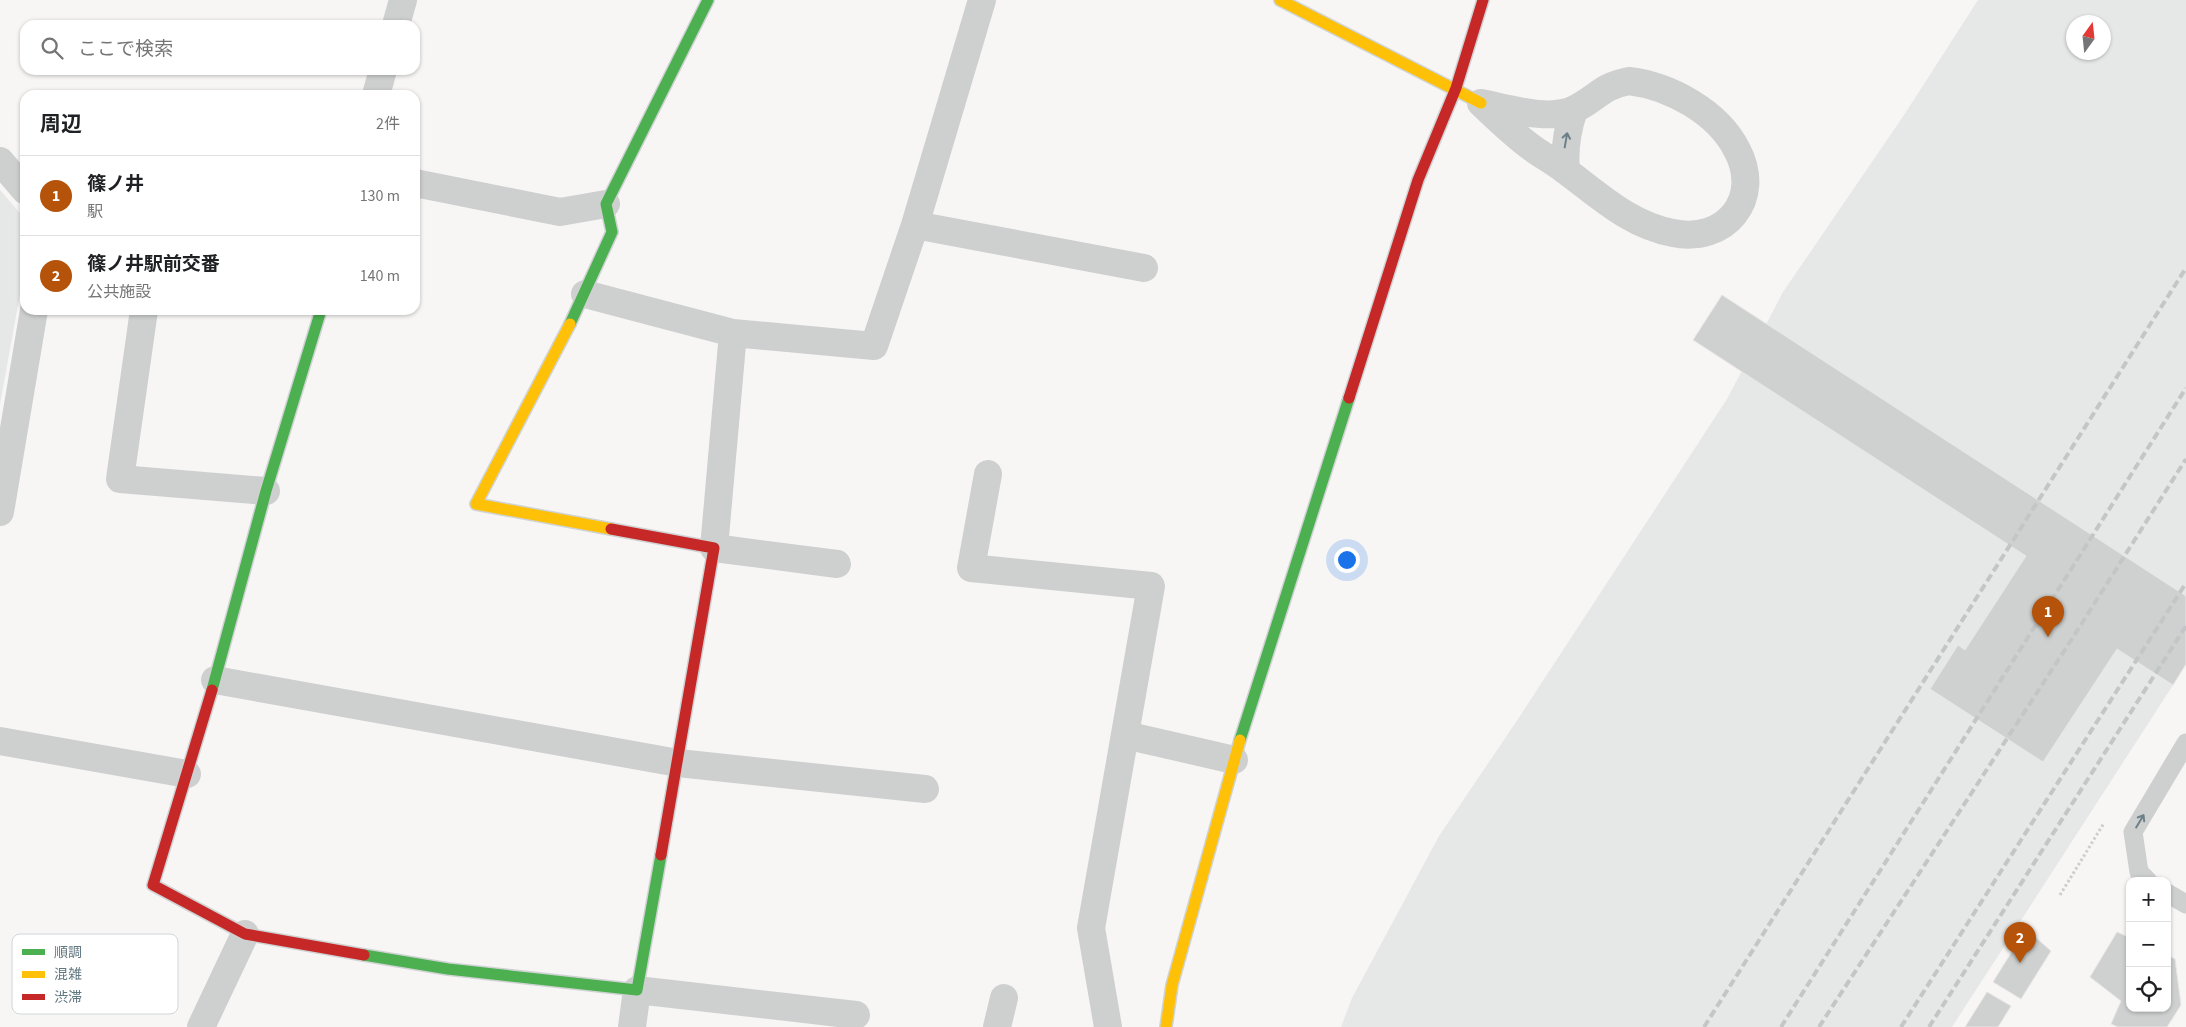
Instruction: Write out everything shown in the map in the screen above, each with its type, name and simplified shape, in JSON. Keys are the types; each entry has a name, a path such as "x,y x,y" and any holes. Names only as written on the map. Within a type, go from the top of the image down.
{"street":[{"path":"397,20 403,0"},
{"path":"708,0 606,204 612,232 585,294 476,504 714,548 837,564"},
{"path":"585,294 732,333 874,346 915,226 982,0"},
{"path":"1280,0 1456,88 1480,102 1534,149 1628,216 1659,230 1685,235 1708,233 1725,225 1738,209 1746,186 1746,177 1743,163 1729,137 1702,112 1684,99 1662,89 1629,81 1618,83 1602,90 1574,110 1552,114 1534,114 1480,102"},
{"path":"1166,1027 1172,985 1234,760 1418,180 1456,88 1483,0"},
{"path":"377,90 382,75"},
{"path":"1566,171 1564,151 1574,110"},
{"path":"0,161 20,184"},
{"path":"420,184 560,212 606,204"},
{"path":"915,226 1144,268"},
{"path":"0,512 33,315"},
{"path":"143,315 120,480 266,491"},
{"path":"319,315 266,491 215,680 153,885 245,934 448,969 856,1015"},
{"path":"632,1027 714,548 732,333"},
{"path":"988,474 971,568 1151,586 1091,928 1108,1027"},
{"path":"215,680 678,763 925,790"},
{"path":"1125,735 1234,760"},
{"path":"0,742 187,774"},
{"path":"201,1027 245,934"},
{"path":"998,1027 1004,998"}],"lane":[{"path":"2144,877 2139,872 2133,832 2186,743"},
{"path":"2171,895 2186,904"}],"path":[{"path":"2060,895 2108,817"}],"shaded area":[{"path":"1978,0 2186,0 2186,665 1952,1027 1341,1027 1352,998 1439,836 1518,719 1727,399 1783,292 1904,115"},
{"path":"0,190 20,213 20,294 0,404"}],"building":[{"path":"1722,295 2186,596 2186,664 2173,685 2117,649 2043,762 1930,689 1958,645 1965,650 2026,556 1693,340"},
{"path":"2026,929 2051,951 2021,999 1993,982"},
{"path":"2117,932 2126,936 2126,1012 2171,1012 2171,957 2175,959 2181,1005 2167,1027 2118,1027 2111,1024 2121,1001 2090,977"},
{"path":"1987,992 2011,1006 1998,1027 1965,1027"}],"railway":[{"path":"1704,1027 2186,268"},
{"path":"1781,1027 2186,388"},
{"path":"1819,1027 2068,645 2186,459"},
{"path":"1901,1027 2186,583"},
{"path":"1929,1027 2186,626"}],"traffic: fast":[{"path":"570,324 612,232 606,204 708,0"},
{"path":"212,690 266,491 319,315"},
{"path":"1240,740 1349,398"},
{"path":"364,955 448,969 637,990 661,855"}],"traffic: slow":[{"path":"1280,0 1481,103"},
{"path":"570,324 476,504 611,529"},
{"path":"1166,1027 1172,985 1240,740"}],"traffic: jam":[{"path":"1349,398 1418,180 1456,88 1483,0"},
{"path":"611,529 714,548 661,855"},
{"path":"212,690 153,885 245,934 364,955"}],"place":[{"name":"篠ノ井","path":"2048,637"},
{"name":"篠ノ井駅前交番","path":"2020,963"}]}
